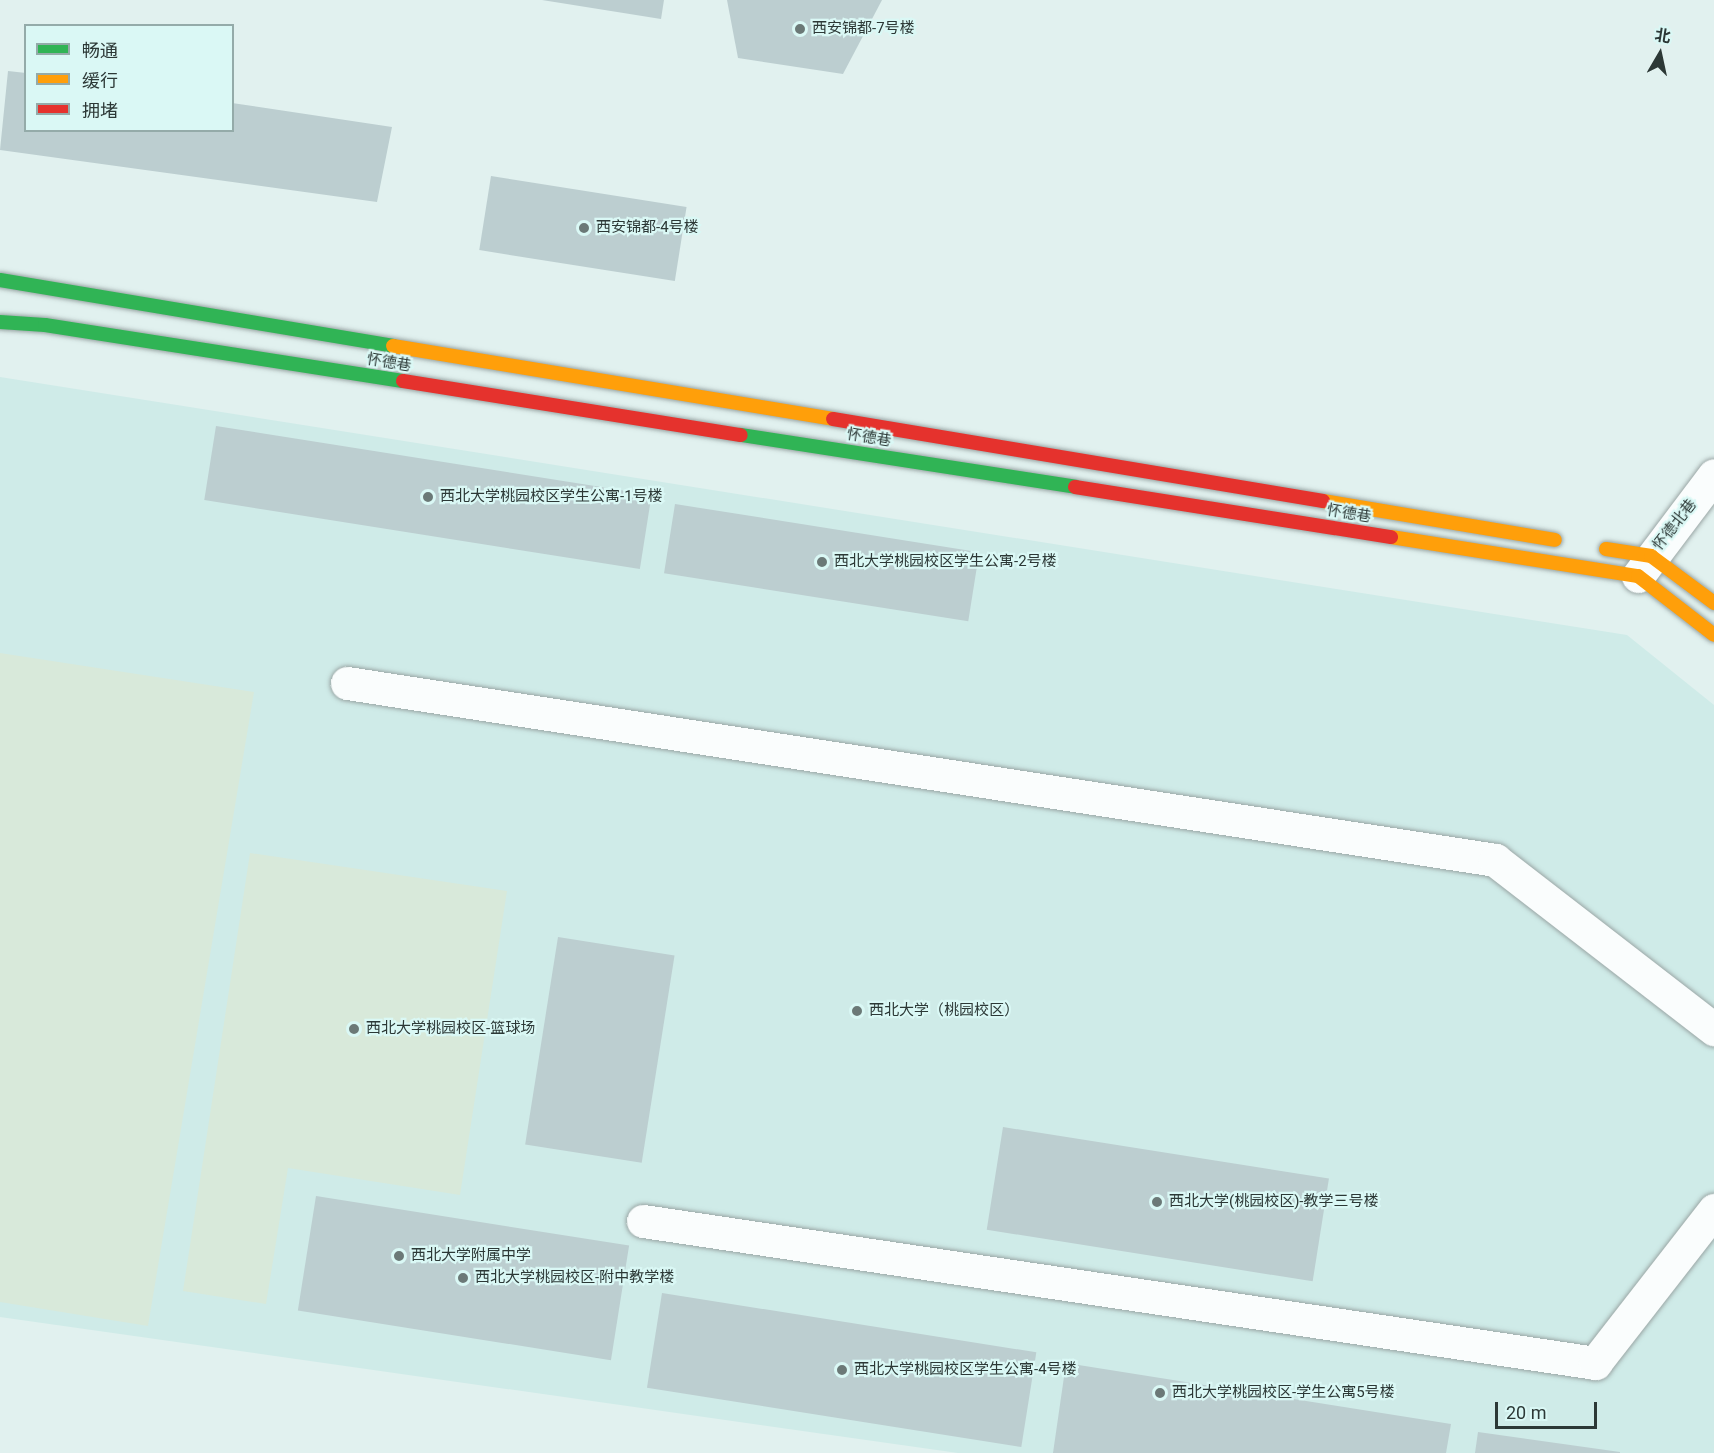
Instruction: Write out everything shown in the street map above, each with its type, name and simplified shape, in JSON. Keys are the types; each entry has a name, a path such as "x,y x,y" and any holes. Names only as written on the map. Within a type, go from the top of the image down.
{"street":[{"name":"怀德巷","path":"0,280 55,292 1569,542"},
{"name":"怀德巷","path":"0,321 45,325 1645,566 1714,635"},
{"name":"怀德北巷","path":"1645,566 1714,475"},
{"name":"怀德巷","path":"1593,546 1645,566 1714,603"},
{"path":"348,683 1496,860 1714,1029"},
{"path":"643,1221 1595,1363 1714,1210"}],"shaded area":[{"name":"西北大学（桃园校区）","path":"0,377 1627,635 1714,705 1714,1453 958,1453 0,1317"}],"green space":[{"path":"0,653 254,692 148,1326 0,1302"},
{"name":"西北大学桃园校区-篮球场","path":"250,853 507,891 460,1195 288,1168 266,1304 183,1291"}],"building":[{"path":"542,0 664,0 661,19"},
{"name":"西安锦都-7号楼","path":"727,0 882,0 843,74 738,58"},
{"path":"8,71 24,73 24,132 234,132 234,103 392,127 377,202 0,150"},
{"name":"西安锦都-4号楼","path":"491,176 687,207 675,281 479,250"},
{"name":"西北大学桃园校区学生公寓-1号楼","path":"216,426 652,495 640,569 204,500"},
{"name":"西北大学桃园校区学生公寓-2号楼","path":"675,504 979,552 968,621 664,573"},
{"path":"558,937 675,955 642,1163 525,1144"},
{"name":"西北大学(桃园校区)-教学三号楼","path":"1003,1127 1329,1179 1313,1281 987,1230"},
{"name":"西北大学桃园校区-附中教学楼","path":"316,1196 629,1246 611,1360 298,1311"},
{"name":"西北大学桃园校区学生公寓-4号楼","path":"662,1293 1036,1352 1021,1447 647,1388"},
{"name":"西北大学桃园校区-学生公寓5号楼","path":"1066,1363 1451,1424 1446,1453 1053,1453"},
{"path":"1478,1432 1620,1452 1620,1453 1475,1453"}],"traffic: fast":[{"path":"0,280 393,346"},
{"path":"0,322 45,325 403,381"},
{"path":"741,435 1075,487"}],"traffic: slow":[{"path":"393,346 833,419"},
{"path":"1323,501 1555,540"},
{"path":"1391,537 1638,576 1714,635"},
{"path":"1606,549 1651,556 1714,603"}],"traffic: jam":[{"path":"403,381 741,435"},
{"path":"833,419 1323,501"},
{"path":"1075,487 1391,537"}],"place":[{"name":"西安锦都-7号楼","path":"800,29"},
{"name":"西安锦都-4号楼","path":"584,228"},
{"name":"西北大学桃园校区学生公寓-1号楼","path":"428,497"},
{"name":"西北大学桃园校区学生公寓-2号楼","path":"822,562"},
{"name":"西北大学（桃园校区）","path":"857,1011"},
{"name":"西北大学桃园校区-篮球场","path":"354,1029"},
{"name":"西北大学(桃园校区)-教学三号楼","path":"1157,1202"},
{"name":"西北大学附属中学","path":"399,1256"},
{"name":"西北大学桃园校区-附中教学楼","path":"463,1278"},
{"name":"西北大学桃园校区学生公寓-4号楼","path":"842,1370"},
{"name":"西北大学桃园校区-学生公寓5号楼","path":"1160,1393"}]}
